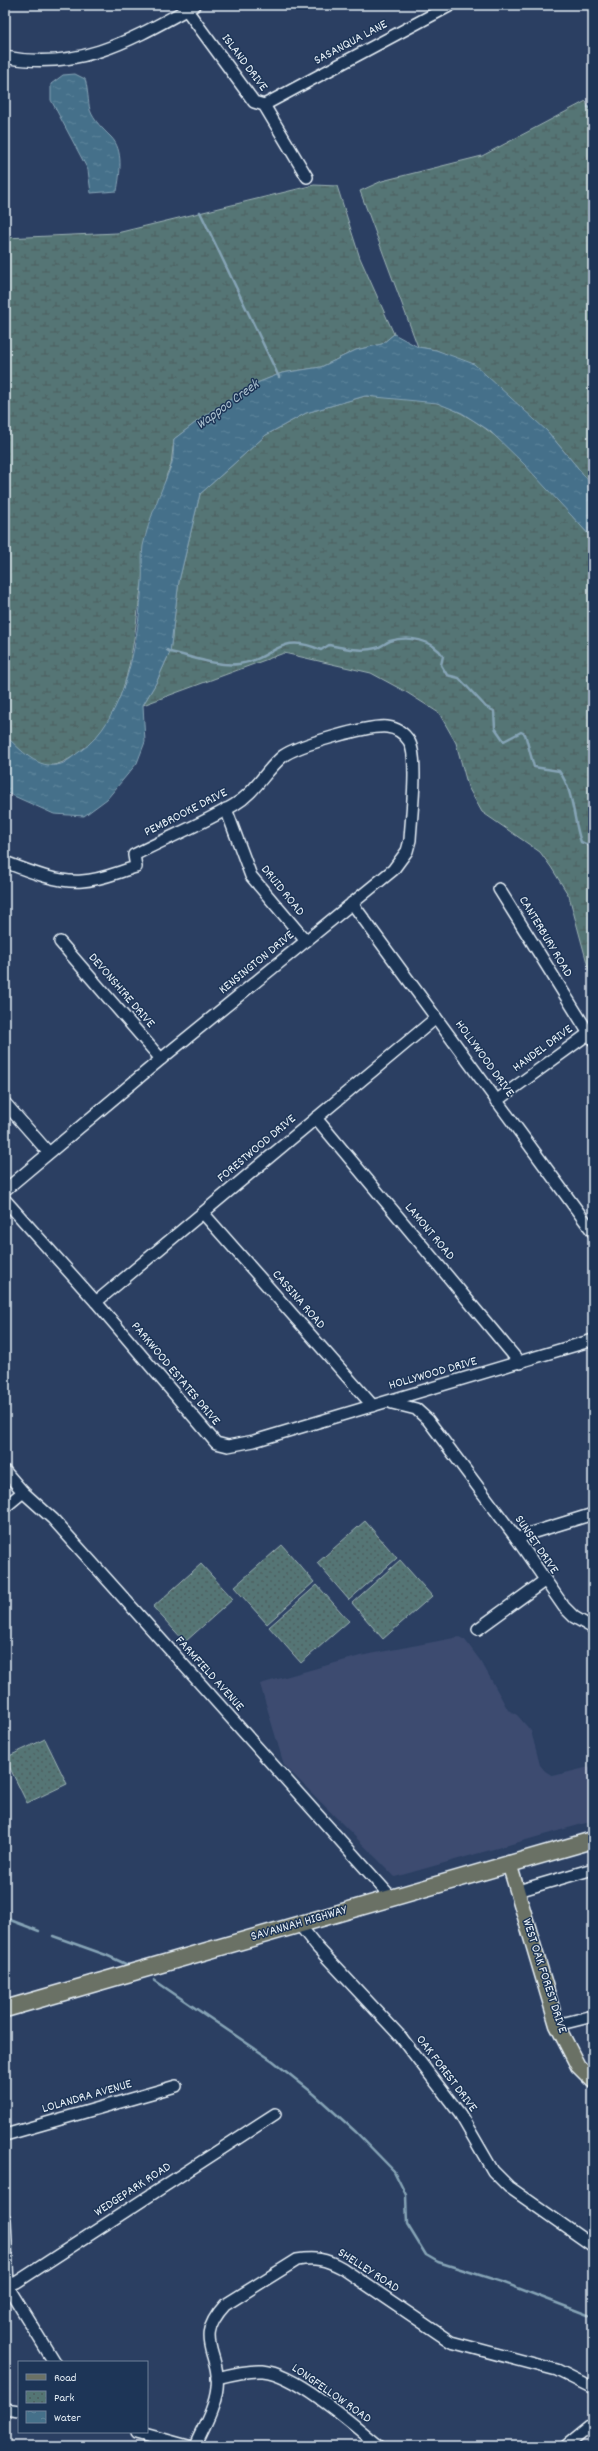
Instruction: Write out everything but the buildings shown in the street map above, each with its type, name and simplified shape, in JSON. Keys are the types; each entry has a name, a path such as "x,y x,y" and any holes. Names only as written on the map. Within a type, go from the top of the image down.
{"highway":[{"name":"SAVANNAH HIGHWAY","path":"5,2009 593,1840"}],"main road":[{"name":"WEST OAK FOREST DRIVE","path":"509,1863 558,2025 578,2066 593,2081"}],"street":[{"name":"SASANQUA LANE","path":"264,105 451,5"},
{"name":"ISLAND DRIVE","path":"188,7 254,102 264,105 307,177"},
{"path":"5,57 42,60 72,58 100,52 188,7"},
{"name":"PEMBROOKE DRIVE","path":"5,862 68,880 82,881 105,877 136,867 134,855 226,809 251,793 284,756 299,748 374,727"},
{"name":"KENSINGTON DRIVE","path":"5,1190 48,1152 393,870 407,851 410,840 414,760 410,742 403,732 389,727 374,727"},
{"name":"DRUID ROAD","path":"226,809 251,876 306,941"},
{"name":"CANTERBURY ROAD","path":"499,889 590,1037"},
{"name":"HOLLYWOOD DRIVE","path":"352,903 593,1232"},
{"name":"DEVONSHIRE DRIVE","path":"60,942 161,1059"},
{"name":"FORESTWOOD DRIVE","path":"96,1302 436,1018"},
{"name":"HANDEL DRIVE","path":"496,1100 590,1037"},
{"path":"5,1103 48,1152"},
{"name":"LAMONT ROAD","path":"316,1118 520,1363"},
{"name":"PARKWOOD ESTATES DRIVE","path":"5,1200 96,1302 216,1443 228,1446 254,1441 373,1406"},
{"name":"CASSINA ROAD","path":"203,1213 373,1406"},
{"name":"HOLLYWOOD DRIVE","path":"373,1406 593,1340"},
{"name":"SUNSET DRIVE","path":"387,1402 404,1404 416,1409 428,1420 465,1468 517,1540 544,1581 564,1607 574,1617 593,1628"},
{"name":"FARMFIELD AVENUE","path":"5,1471 23,1492 53,1519 391,1898"},
{"path":"5,1507 23,1492"},
{"path":"517,1540 528,1534 593,1514"},
{"path":"478,1629 544,1581"},
{"path":"518,1891 593,1869"},
{"name":"OAK FOREST DRIVE","path":"299,1924 317,1947 401,2037 460,2114 493,2171 509,2187 593,2246"},
{"path":"558,2025 593,2016"},
{"name":"LOLANDRA AVENUE","path":"5,2135 176,2086"},
{"name":"WEDGEPARK ROAD","path":"6,2287 275,2114"},
{"path":"5,2218 6,2287 53,2361"},
{"name":"SHELLEY ROAD","path":"196,2446 214,2400 217,2378 209,2335 210,2324 224,2305 297,2260 317,2258 342,2268 451,2342 557,2370 593,2388"},
{"name":"LONGFELLOW ROAD","path":"217,2378 252,2371 274,2373 299,2386 341,2415 379,2446"},
{"path":"5,2409 18,2411"},
{"path":"566,2446 593,2424"},
{"path":"141,2433 188,2446"}],"shaded area":[{"path":"459,1637 465,1640 482,1663 508,1710 517,1715 531,1731 540,1765 545,1771 553,1776 593,1766 593,1821 395,1877 284,1765 260,1684 360,1656"}],"green space":[{"path":"586,101 588,107 593,108 593,486 547,431 451,357 436,350 418,347 360,191 382,181 482,156"},
{"path":"314,185 337,186 360,258 394,334 382,344 356,350 321,367 282,373 257,383 207,414 174,439 171,465 167,474 144,569 132,653 119,699 109,720 95,738 77,754 65,761 53,765 43,765 38,763 22,753 5,735 5,238 117,233"},
{"path":"365,396 431,401 462,413 484,427 504,443 541,481 593,539 593,985 569,896 551,867 540,852 482,812 468,787 456,743 439,713 406,692 371,673 284,653 143,705 156,683 170,652 179,581 200,494 266,435 306,413"},
{"path":"365,1521 397,1558 349,1600 317,1563"},
{"path":"282,1545 314,1582 267,1624 234,1587"},
{"path":"400,1560 432,1596 383,1639 352,1603"},
{"path":"201,1564 233,1599 185,1642 153,1607"},
{"path":"317,1585 349,1621 301,1663 269,1627"},
{"path":"45,1739 67,1784 27,1803 5,1758"}],"water":[{"path":"75,74 85,79 90,110 99,125 115,142 118,149 120,162 117,191 91,193 88,170 51,100 51,84 63,75"},
{"name":"Wappoo Creek","path":"394,334 418,347 436,350 474,364 547,431 593,486 593,539 524,464 490,431 462,413 437,403 365,396 306,413 266,435 200,494 179,581 170,652 156,683 143,705 145,742 137,763 107,799 84,816 54,814 5,792 5,735 23,752 37,762 53,765 61,764 79,752 95,738 109,720 127,675 133,651 138,627 142,582 143,546 152,515 172,463 174,439 207,414 257,383 282,373 321,367 356,350 382,344"}],"waterway":[{"path":"588,107 593,110"},
{"path":"200,212 279,377"},
{"path":"167,650 204,661 231,665 251,661 278,648 295,643 321,650 329,645 364,650 378,647 397,639 420,640 427,643 433,646 443,656 441,665 447,675 459,678 486,707 494,711 495,728 504,741 521,732 525,734 534,767 559,771 568,787 581,842 593,847"},
{"path":"5,1918 39,1931"},
{"path":"53,1936 106,1955 130,1966"},
{"path":"154,1980 273,2061 314,2094 356,2132 394,2171 406,2195 407,2224 426,2255 438,2262 502,2282 593,2317"}]}
